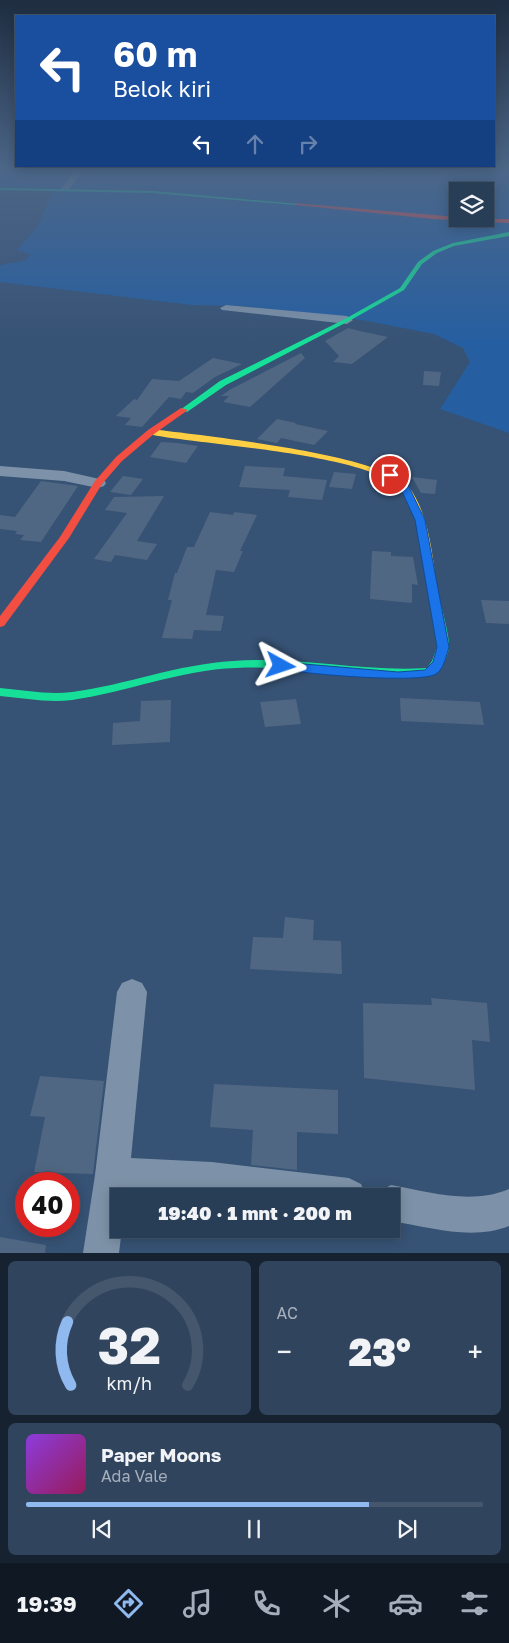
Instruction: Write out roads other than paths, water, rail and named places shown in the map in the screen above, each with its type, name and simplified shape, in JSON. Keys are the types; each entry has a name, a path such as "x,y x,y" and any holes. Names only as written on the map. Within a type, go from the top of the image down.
{"street":[{"path":"0,624 64,538 98,482 119,459 151,432 223,384 347,320 402,289 420,263 435,252 453,245 509,234"},
{"path":"226,308 347,320"},
{"path":"0,692 43,696 71,696 187,669 235,664 262,664 398,676 428,673 433,670 438,662 443,647 420,520 404,485 382,472 316,457 151,432"},
{"path":"0,471 64,476 98,482"},
{"path":"101,1253 112,1175 132,992"},
{"path":"112,1175 212,1179 284,1188"},
{"path":"400,1204 470,1215 496,1214 509,1207"}]}
